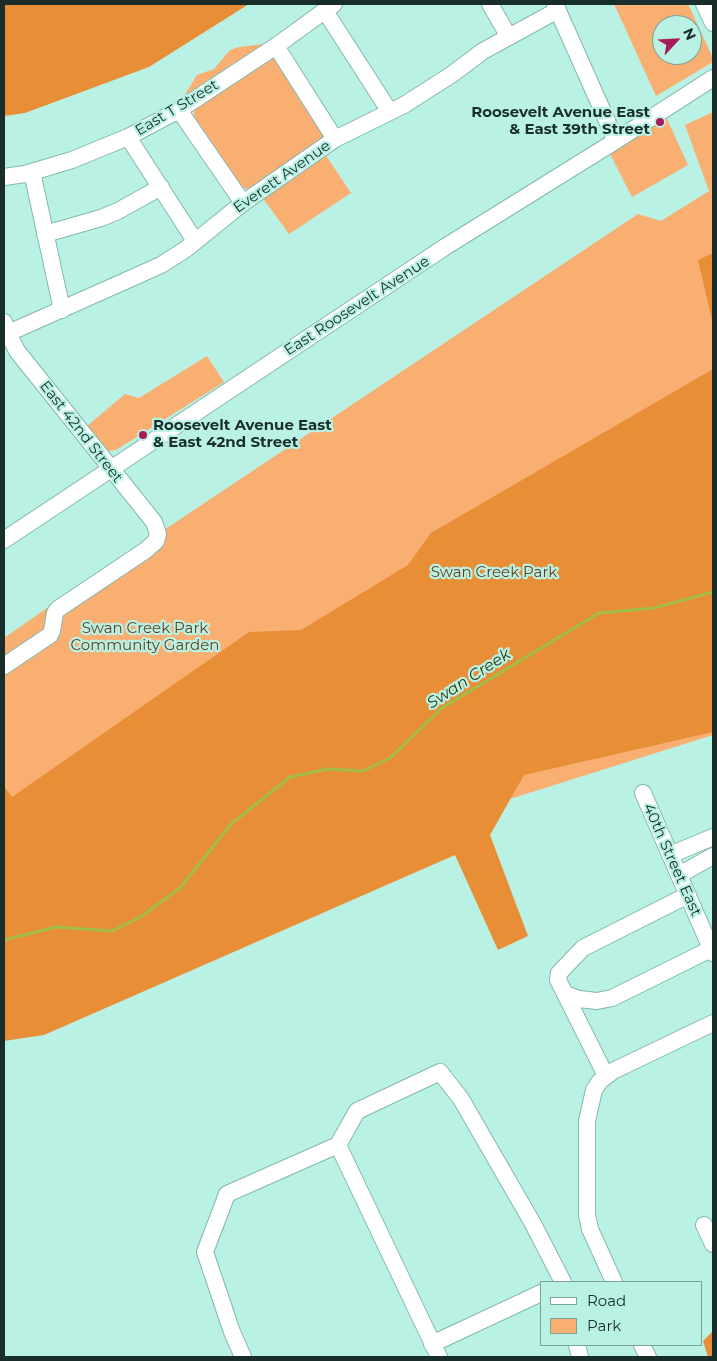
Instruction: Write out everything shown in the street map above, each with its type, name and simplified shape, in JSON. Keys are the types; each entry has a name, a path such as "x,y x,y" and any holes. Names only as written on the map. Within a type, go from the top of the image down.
{"street":[{"path":"490,4 509,37"},
{"path":"704,4 713,23"},
{"path":"556,7 616,141"},
{"name":"Everett Avenue","path":"5,330 62,310 161,265 196,241 243,203 336,139 420,95 484,51 556,7"},
{"path":"329,8 390,112"},
{"name":"East T Street","path":"4,177 32,172 72,160 128,137 179,110 276,46 329,8"},
{"path":"276,46 336,139"},
{"name":"East Roosevelt Avenue","path":"4,540 445,247 616,141 713,78"},
{"path":"179,110 243,203"},
{"path":"128,137 196,241"},
{"path":"32,172 62,310"},
{"path":"45,234 101,218 118,211 161,187"},
{"name":"East 42nd Street","path":"4,666 48,637 52,631 55,613 58,609 146,550 156,541 158,534 154,522 17,351 5,330"},
{"name":"40th Street East","path":"643,793 712,951"},
{"path":"670,855 713,837"},
{"path":"679,875 713,856"},
{"path":"606,1076 558,980 560,973 583,948 688,895"},
{"path":"565,994 579,999 597,1001 612,998 712,951"},
{"path":"614,1281 590,1230 587,1215 588,1122 594,1090 597,1084 606,1076 713,1024"},
{"path":"243,1357 232,1332 205,1252 227,1194 338,1145 357,1111 440,1072 461,1098 532,1222 562,1281"},
{"path":"338,1145 436,1351 540,1294"},
{"path":"704,1225 713,1244"}],"green space":[{"path":"4,4 249,4 149,67 25,113 4,116"},
{"path":"614,4 688,4 693,15 652,15 652,65 702,65 702,34 713,62 656,96"},
{"path":"264,44 184,96 197,75 214,69 230,50"},
{"path":"276,56 325,132 322,138 252,187 246,189 236,183 194,116 194,107"},
{"name":"Swan Creek Park","path":"713,112 713,735 478,809 4,1020 4,638 638,214 661,221 709,191 685,125"},
{"path":"666,117 688,165 632,197 609,152"},
{"path":"325,154 351,193 289,234 262,197"},
{"path":"713,253 713,324 698,260"},
{"path":"207,356 224,382 116,450 109,451 99,446 86,427 125,394 139,398"},
{"name":"Swan Creek Park","path":"713,369 713,732 524,775 490,835 528,936 498,950 455,855 44,1035 4,1041 4,786 12,797 249,632 301,630 408,565 431,533"},
{"path":"713,1331 713,1357 708,1357 703,1341"}],"waterway":[{"name":"Swan Creek","path":"4,940 56,927 112,931 142,916 180,888 231,824 290,777 328,769 363,771 390,758 442,708 599,613 654,608 713,592"}],"place":[{"name":"Roosevelt Avenue East & East 39th Street","path":"660,122"},
{"name":"Roosevelt Avenue East & East 42nd Street","path":"143,435"}],"park label":[{"name":"Swan Creek Park Community Garden","path":"145,638"}]}
